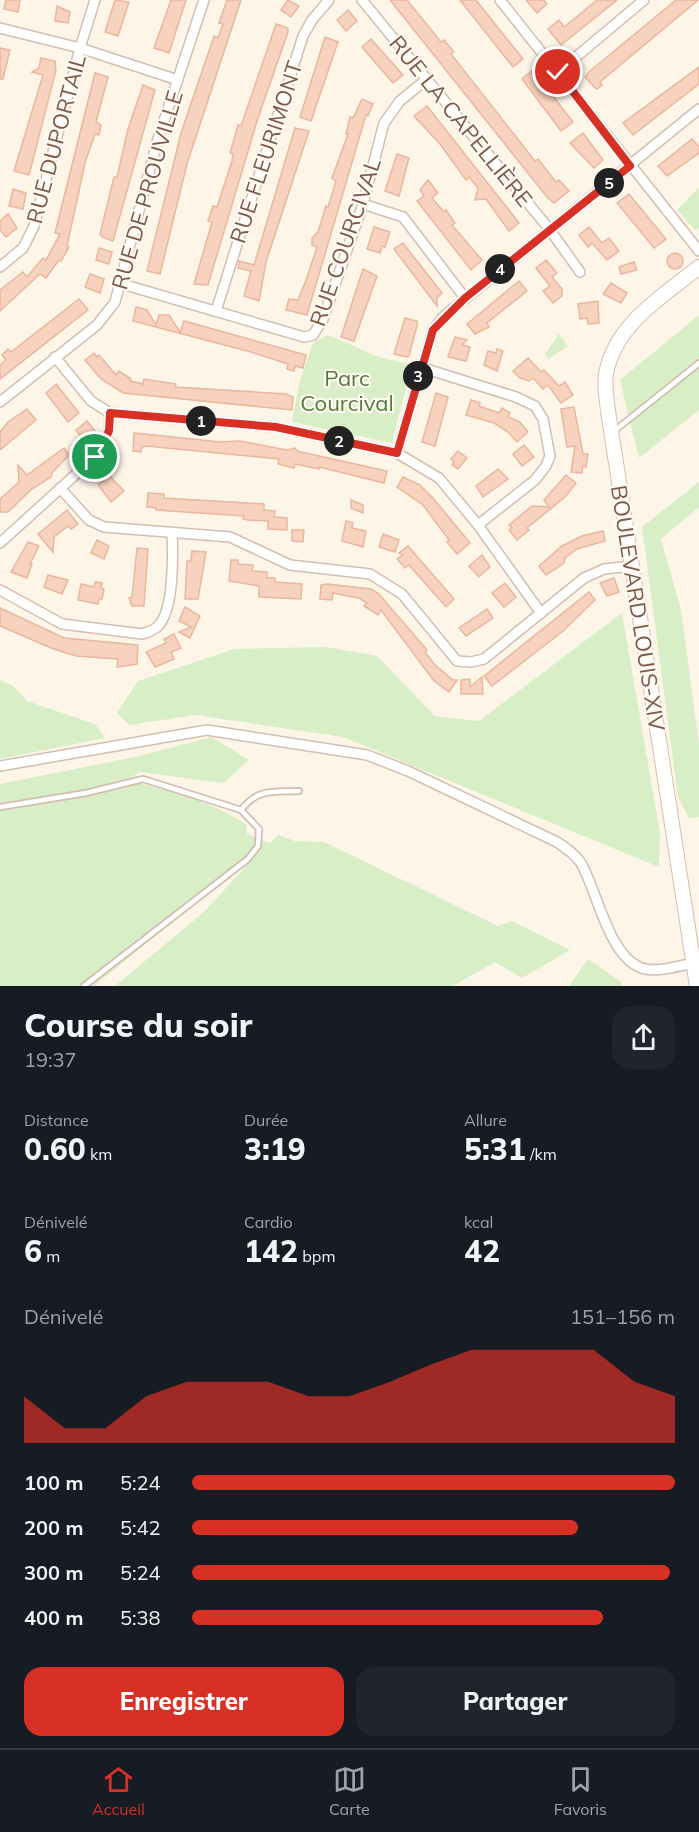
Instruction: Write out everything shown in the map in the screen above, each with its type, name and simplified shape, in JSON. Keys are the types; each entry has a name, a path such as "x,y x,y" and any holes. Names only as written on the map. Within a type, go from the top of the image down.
{"main road":[{"name":"BOULEVARD LOUIS-XIV","path":"697,986 696,962 611,433 606,376 613,349 626,329 699,267"}],"street":[{"name":"RUE DUPORTAIL","path":"0,267 23,248 34,226 80,48 95,0"},
{"name":"RUE DE PROUVILLE","path":"0,402 108,313 122,284 157,142 204,0"},
{"name":"RUE FLEURIMONT","path":"216,311 303,36 312,20 329,0"},
{"name":"RUE LA CAPELLIÈRE","path":"362,0 550,230 580,272"},
{"path":"500,0 699,251"},
{"path":"558,72 644,0"},
{"path":"0,28 80,48 178,80"},
{"name":"RUE COURCIVAL","path":"122,284 304,337 313,334 323,319 363,204 384,123 400,101 427,79"},
{"path":"397,453 420,367 433,330 465,298 699,109"},
{"path":"363,204 403,218 465,298"},
{"path":"55,357 92,402 110,413 276,427 397,453 440,478 478,525 541,613"},
{"path":"420,367 516,397 535,406 543,419 550,456 546,466 534,480 478,525"},
{"path":"0,543 95,457 109,431 110,413"},
{"path":"60,488 89,520 104,527 230,537 290,566 370,574 402,594 457,661 471,662 484,658 584,578 604,569 632,566"},
{"path":"0,590 62,624 142,634 152,631 165,614 173,558 172,532"},
{"path":"0,766 207,730 367,755 418,776 557,842 571,851 581,862 612,935 623,954 639,968 657,969 696,962"}],"lane":[{"path":"611,433 699,363"},
{"path":"0,807 86,793 143,779 242,810 259,829 258,846 248,859 84,986"},
{"path":"242,810 250,798 260,793 299,791"}],"green space":[{"path":"699,187 699,228 696,231 677,210"},
{"path":"699,315 699,410 639,458 620,380"},
{"path":"559,334 568,346 548,359 545,354"},
{"name":"Parc Courcival","path":"328,335 379,357 412,365 392,443 292,422 299,384 313,343"},
{"path":"699,482 699,507 661,539 681,610 699,744 699,817 689,818 678,797 642,527"},
{"path":"622,613 660,833 659,867 343,737 196,715 129,725 117,713 138,681 234,649 326,647 377,656 435,716 479,721"},
{"path":"0,680 13,686 27,701 95,724 105,738 0,759"},
{"path":"211,737 249,760 223,783 140,772 130,778 116,781 143,784 209,805 246,824 247,834 270,843 278,835 295,841 324,842 498,926 512,921 570,950 522,978 495,962 453,986 115,986 204,912 258,853 94,986 0,986 0,784 135,757"},
{"path":"588,959 621,982 622,986 569,986"}],"building":[{"path":"6,0 20,0 18,12 4,9"},
{"path":"115,0 129,2 118,36 105,32"},
{"path":"171,0 186,0 169,53 154,48"},
{"path":"227,0 241,0 187,164 160,274 147,271 181,133 214,36 218,38 223,24 219,23"},
{"path":"288,0 299,6 291,17 281,10"},
{"path":"390,0 407,0 441,42 444,40 454,52 451,54 535,161 538,159 556,182 559,180 569,191 554,203 547,197"},
{"path":"460,0 476,0 523,59 513,67"},
{"path":"526,0 544,0 547,4 537,13"},
{"path":"597,0 617,0 561,45 548,29 559,20 564,27"},
{"path":"676,0 698,0 600,82 602,85 597,89 594,87 585,77 590,71"},
{"path":"57,6 70,12 68,23 55,21"},
{"path":"348,10 357,21 346,31 337,20"},
{"path":"276,24 288,28 288,32 258,118 208,285 194,284 212,222 208,221 213,206 217,207 232,161 233,154 230,153 238,125 241,126"},
{"path":"325,37 338,42 311,121 300,117"},
{"path":"371,39 403,75 393,83 362,47"},
{"path":"0,48 10,50 3,79 0,79"},
{"path":"41,58 55,61 56,70 29,175 14,171 43,75 32,72 39,68"},
{"path":"699,67 699,84 633,135 623,123"},
{"path":"533,70 573,122 561,131 522,79"},
{"path":"95,73 108,77 96,122 101,125 99,135 95,134 85,163 67,246 69,247 61,261 59,260 46,278 40,274 0,311 0,290 23,272 27,277 43,258 46,260 60,234 55,233"},
{"path":"143,85 155,90 113,241 100,234 114,177 117,177 128,129"},
{"path":"362,99 373,104 368,116 366,115 307,315 286,310 289,299 298,300 306,280 317,247 312,245 312,238 318,232 326,206 328,207 336,181 332,178 348,134 346,134 350,117 353,118"},
{"path":"427,106 519,223 509,231 486,199 475,200 478,188 469,177 466,180 440,144 414,116"},
{"path":"295,128 309,131 266,262 259,301 244,296 251,271 238,268 239,261 254,265"},
{"path":"583,133 603,160 594,168 570,143"},
{"path":"692,139 699,147 699,153 667,176 658,166"},
{"path":"397,154 409,158 399,196 385,191"},
{"path":"428,180 438,193 432,198 444,212 446,210 455,223 452,225 482,260 471,270 417,201 424,196 420,190"},
{"path":"13,189 26,193 23,209 9,206"},
{"path":"629,194 666,239 654,248 617,203"},
{"path":"8,214 17,228 6,237 0,230 0,221"},
{"path":"374,227 390,232 385,247 382,246 380,253 367,249"},
{"path":"589,227 602,243 609,238 619,251 607,260 592,243 588,247 579,235"},
{"path":"403,243 442,293 437,298 437,306 394,249"},
{"path":"99,248 112,252 109,264 96,260"},
{"path":"675,253 681,255 683,261 681,267 675,269 669,267 667,261 669,255"},
{"path":"546,260 557,273 552,277 562,289 562,296 553,303 543,291 550,286 536,268"},
{"path":"634,262 637,270 621,274 619,267"},
{"path":"363,269 377,276 354,341 341,337"},
{"path":"90,274 104,279 100,293 85,287"},
{"path":"519,281 527,291 487,323 489,327 475,334 467,324"},
{"path":"611,283 627,293 621,303 603,294"},
{"path":"79,299 88,310 0,379 0,365 6,360 2,355 8,349 11,352"},
{"path":"598,301 599,323 588,324 587,318 580,319 578,304"},
{"path":"136,307 147,310 156,325 159,315 169,315 180,332 184,321 306,355 303,368 295,366 294,371 287,369 288,364 251,352 133,321"},
{"path":"405,318 417,321 409,356 406,357 394,354"},
{"path":"455,337 467,340 462,345 470,347 466,361 448,357"},
{"path":"497,349 503,351 497,371 484,365 488,351 496,353"},
{"path":"94,353 97,357 99,355 116,375 119,371 131,381 143,384 144,379 176,384 175,387 286,394 293,397 292,410 123,393 101,379 85,360"},
{"path":"528,358 541,372 544,370 559,386 565,382 573,395 561,403 548,385 543,389 533,378 529,381 520,378 513,371"},
{"path":"56,384 79,413 68,422 46,393"},
{"path":"436,393 448,397 435,446 422,442"},
{"path":"471,400 480,403 479,406 499,413 502,408 510,413 508,417 520,422 528,432 517,442 509,433 494,423 466,415"},
{"path":"574,407 583,454 588,454 586,467 583,466 582,473 571,472 575,446 567,447 561,409"},
{"path":"27,409 36,420 0,450 0,432 8,422"},
{"path":"87,421 96,432 84,440 76,430"},
{"path":"134,433 221,442 240,441 287,450 295,448 297,451 387,471 384,483 319,467 319,469 295,464 294,468 278,464 279,459 146,446 142,447 141,452 133,451"},
{"path":"524,445 534,457 522,466 513,454"},
{"path":"64,448 69,455 51,477 32,489 8,512 0,512 0,499 19,482 18,465 27,475"},
{"path":"458,451 467,458 458,469 452,465 454,462 451,459"},
{"path":"498,469 508,479 483,497 476,486"},
{"path":"566,475 576,483 565,497 527,528 529,530 517,540 509,530 512,528 509,525 532,506 549,507 544,500"},
{"path":"110,476 124,491 111,502 98,485"},
{"path":"403,477 420,485 470,543 457,554 423,505 397,487"},
{"path":"148,493 164,494 164,498 264,504 264,510 275,511 274,517 287,518 287,530 268,529 268,521 243,519 244,516 156,510 156,508 147,507"},
{"path":"351,500 363,505 363,513 351,508"},
{"path":"67,510 78,524 71,529 68,526 54,537 53,552 38,534"},
{"path":"346,521 353,523 352,528 366,531 363,547 342,541"},
{"path":"292,530 304,530 303,542 292,541"},
{"path":"603,531 605,541 577,549 565,558 564,563 546,575 539,566 562,546 582,536"},
{"path":"383,534 399,540 395,552 379,547"},
{"path":"97,540 109,546 104,559 91,553"},
{"path":"28,542 39,546 30,564 32,564 27,578 11,572"},
{"path":"408,546 454,599 446,607 409,565 405,568 397,559 403,555 399,553"},
{"path":"137,548 148,549 144,606 132,606 129,598 132,597"},
{"path":"192,551 206,552 198,599 185,599 187,561 191,561"},
{"path":"482,555 490,567 479,577 469,566"},
{"path":"231,560 238,560 238,564 253,565 252,571 267,572 267,578 275,578 275,582 302,584 301,599 259,597 259,586 229,581"},
{"path":"48,575 68,580 62,594 44,587"},
{"path":"614,578 619,592 607,596 600,583"},
{"path":"95,582 102,583 101,588 104,589 102,599 99,599 98,604 78,600 81,584 94,587"},
{"path":"505,583 516,597 504,607 492,593"},
{"path":"321,585 371,589 379,594 427,650 425,652 435,665 453,680 457,680 449,692 434,681 381,610 378,615 364,606 367,603 359,598 333,593 332,600 320,599"},
{"path":"589,592 595,600 562,632 492,686 484,676"},
{"path":"185,607 200,616 190,638 179,632 191,627 179,621"},
{"path":"0,608 64,638 138,645 137,664 117,667 118,659 76,656 51,648 0,626"},
{"path":"487,609 493,618 466,636 459,628"},
{"path":"174,634 181,648 171,652 174,659 155,667 146,652 166,643 164,639"},
{"path":"482,677 483,694 461,694 461,680 470,679 470,687"}],"route":[{"path":"95,457 109,431 110,413 276,427 397,453 420,367 433,330 444,316 529,245 630,166 558,72"}]}
